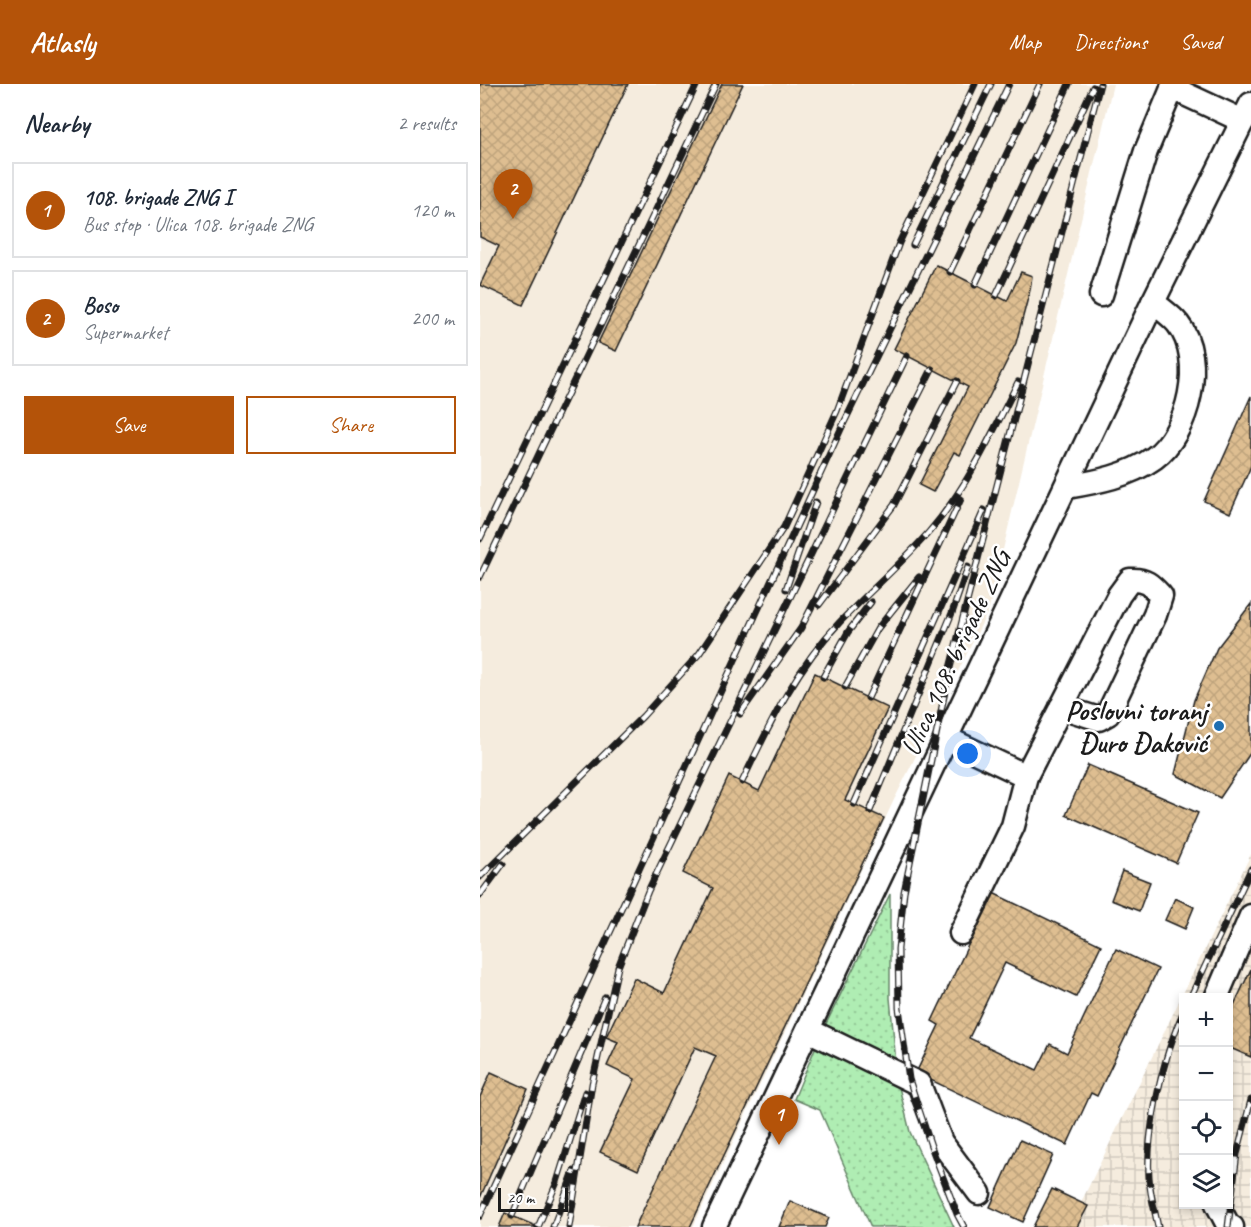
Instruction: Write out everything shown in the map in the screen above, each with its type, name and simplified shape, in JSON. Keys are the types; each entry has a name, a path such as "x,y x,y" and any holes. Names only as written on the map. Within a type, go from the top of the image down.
{"street":[{"path":"1101,294 1146,151 1173,86 1247,113"},
{"name":"Ulica 108. brigade ZNG","path":"714,1227 1154,302 1247,113"},
{"path":"1067,488 1105,480 1154,458 1168,445 1185,411 1193,381 1191,352 1178,324 1154,302"},
{"path":"962,933 1013,826 1026,776 1061,707 1119,595 1130,580 1142,579 1152,585 1161,596 1155,615 1108,714 1099,719 1061,707"},
{"path":"948,739 1026,776"},
{"path":"1218,993 1251,916"},
{"path":"808,1030 919,1084 941,1142 979,1193"},
{"path":"1220,1209 1228,1225 1232,1227"}],"shaded area":[{"path":"480,84 1113,84 989,609 893,802 693,1227 480,1227"},
{"path":"1251,854 1251,1227 1069,1227 1179,1002 1179,1209 1233,1209 1233,993 1183,993"}],"green space":[{"path":"890,894 890,998 896,1063 825,1026"},
{"path":"816,1046 899,1087 910,1132 954,1227 871,1227 820,1110 794,1099"}],"building":[{"path":"480,84 628,84 523,305 480,285 499,246 480,237"},
{"path":"722,84 743,84 616,351 598,343"},
{"path":"936,265 1007,301 1021,272 1032,276 1016,343 960,455 954,452 933,492 919,485 968,387 894,349"},
{"path":"1251,396 1251,466 1230,513 1204,501"},
{"name":"Poslovni toranj Đuro Đaković","path":"1251,604 1251,752 1220,798 1175,774 1194,700 1217,648"},
{"path":"815,673 888,708 845,800 884,818 690,1227 635,1227 716,1056 695,1047 638,1170 600,1152 635,1079 607,1066 618,1042 606,1037 634,978 664,993 713,888 683,873 729,776 759,791"},
{"path":"1088,765 1198,813 1176,863 1066,815"},
{"path":"1122,871 1150,882 1139,911 1111,900"},
{"path":"993,893 1101,945 1076,997 1005,963 969,1038 1037,1070 1050,1044 1067,1053 1116,949 1158,969 1097,1096 1091,1093 1067,1145 916,1073 939,1025 932,1021"},
{"path":"1175,898 1194,907 1185,929 1165,920"},
{"path":"1251,969 1251,1057 1233,1049 1233,1007"},
{"path":"491,1072 528,1089 480,1198 480,1097"},
{"path":"1020,1140 1053,1155 1023,1222 990,1207"},
{"path":"1052,1189 1088,1206 1077,1227 1033,1227"},
{"path":"790,1201 829,1218 825,1227 779,1227"},
{"path":"505,1213 512,1216 538,1227 499,1227"}],"railway":[{"path":"480,539 697,84"},
{"path":"480,577 716,84"},
{"path":"480,877 643,716 699,654 784,527 837,411 899,243 975,84"},
{"path":"913,245 991,84"},
{"path":"480,1216 841,429 1009,84"},
{"path":"950,272 1040,84"},
{"path":"975,285 1069,84"},
{"path":"964,1227 931,1146 909,1079 899,1008 898,949 904,892 949,672 1100,84"},
{"path":"996,296 1093,87"},
{"path":"569,1227 592,1084 618,967 648,891 907,356"},
{"path":"740,714 801,628 932,369"},
{"path":"819,605 894,505 957,381"},
{"path":"742,782 784,699 809,659 839,623 907,555 943,515 978,460 1018,382"},
{"path":"868,698 961,499"},
{"path":"786,589 816,502"},
{"path":"854,804 984,510"},
{"path":"870,811 952,613 968,567"},
{"path":"845,687 878,628 919,577"},
{"path":"823,677 848,632 871,602"},
{"path":"480,895 503,864"},
{"path":"1192,993 1251,869"},
{"path":"512,1216 605,997"},
{"path":"1158,1227 1149,1177 1150,1137 1163,1070 1179,1023"},
{"path":"538,1227 557,1182 585,1092"},
{"path":"1228,1227 1237,1154 1251,1100"},
{"path":"553,1227 574,1171"}],"place":[{"name":"Boso","path":"513,219"},
{"name":"Poslovni toranj Đuro Đaković","path":"1219,726"},
{"name":"108. brigade ZNG I","path":"779,1145"}]}
